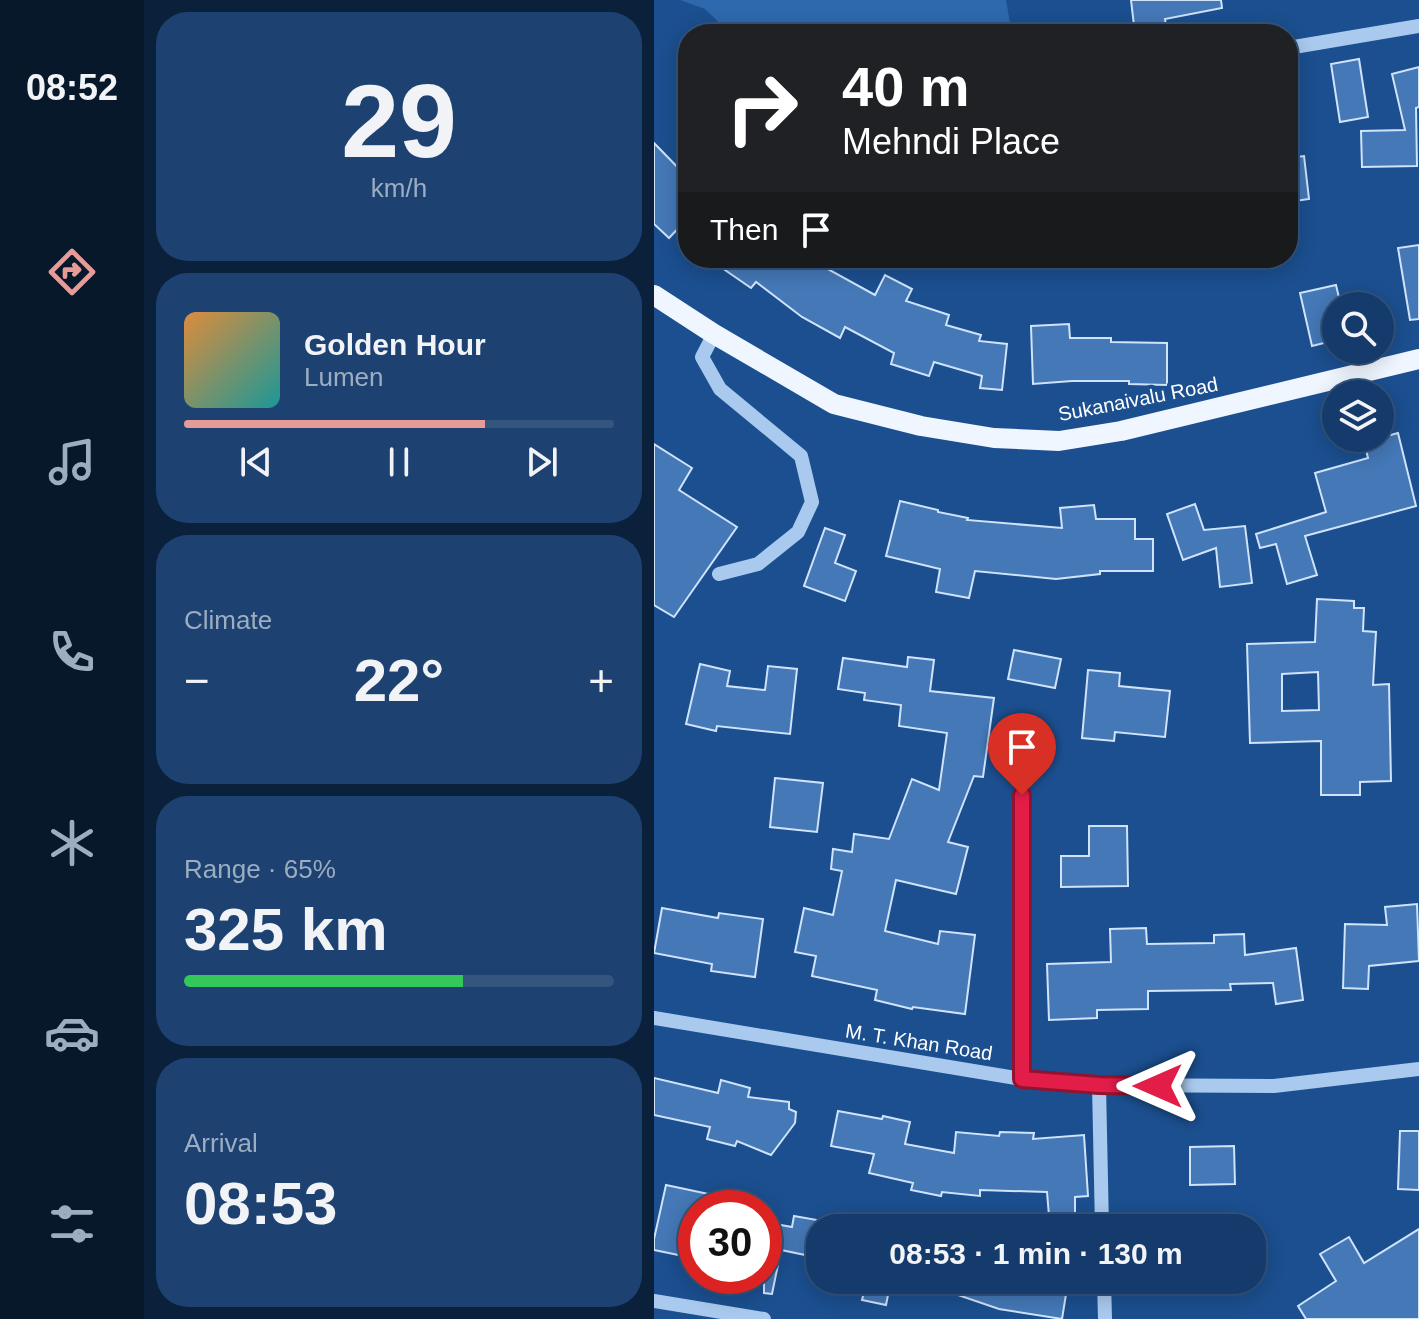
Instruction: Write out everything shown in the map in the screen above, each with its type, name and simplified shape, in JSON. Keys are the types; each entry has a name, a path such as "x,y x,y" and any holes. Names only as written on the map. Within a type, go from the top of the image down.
{"main road":[{"name":"Sukanaivalu Road","path":"654,295 834,404 921,426 994,438 1059,441 1121,431 1419,359"}],"street":[{"path":"1298,46 1419,26"},
{"path":"714,334 702,357 720,389 801,456 812,502 798,532 758,564 719,574"},
{"path":"1022,795 1022,1079"},
{"name":"M. T. Khan Road","path":"654,1018 1022,1079 1099,1085 1274,1086 1419,1069"},
{"path":"1099,1085 1102,1214"},
{"path":"1104,1294 1105,1319"},
{"path":"654,1301 764,1319"}],"shaded area":[{"path":"680,0 1006,0 1010,24 721,24 705,9"}],"building":[{"path":"1131,0 1221,0 1222,8 1165,19 1166,24 1134,24"},
{"path":"1359,59 1368,117 1340,122 1331,64"},
{"path":"1419,67 1417,166 1362,167 1361,131 1405,130 1392,74"},
{"path":"654,143 678,168 678,229 669,238 654,224"},
{"path":"1304,156 1309,199 1298,201 1298,157"},
{"path":"1419,245 1419,319 1410,320 1398,248"},
{"path":"826,268 875,295 885,275 912,289 906,301 949,315 946,325 981,335 979,341 1007,344 1002,390 980,388 982,376 934,362 929,376 891,364 894,353 845,327 840,338 802,317 756,282 751,288 725,270"},
{"path":"1336,285 1338,292 1322,292 1322,344 1312,346 1300,293"},
{"path":"1069,324 1070,338 1167,343 1167,385 1129,384 1129,381 1033,384 1031,326"},
{"path":"1398,433 1416,506 1305,536 1317,575 1287,584 1276,544 1260,548 1256,534 1326,512 1315,473 1368,458 1366,452 1394,452 1394,434"},
{"path":"654,444 692,468 679,490 737,527 674,617 654,605"},
{"path":"900,501 967,520 1062,528 1060,508 1094,505 1096,519 1135,519 1135,539 1153,539 1153,571 1100,571 1100,574 1056,579 975,571 969,598 936,592 940,569 886,556"},
{"path":"1195,504 1204,530 1245,526 1252,583 1220,587 1216,548 1183,560 1167,514"},
{"path":"825,528 845,535 835,563 856,571 845,601 804,586"},
{"path":"1317,599 1354,601 1354,608 1364,608 1363,631 1376,632 1373,685 1389,684 1391,781 1360,782 1360,795 1321,795 1321,741 1250,743 1247,644 1315,642","holes":["1318,672 1319,710 1282,711 1282,674"]},
{"path":"1014,650 1061,659 1055,688 1008,679"},
{"path":"908,657 934,660 930,691 994,698 983,777 974,776 948,842 968,847 956,894 896,880 885,931 938,944 940,931 975,935 965,1014 912,1009 875,1000 877,990 812,976 816,956 795,952 804,908 833,915 842,871 831,869 833,849 852,852 854,834 889,839 912,779 939,790 947,733 899,726 901,705 864,700 865,693 838,689 843,658 907,667"},
{"path":"700,664 730,671 727,686 765,690 768,666 797,669 790,734 717,726 716,731 686,724"},
{"path":"1088,670 1120,673 1119,686 1170,691 1165,737 1115,732 1114,741 1082,738"},
{"path":"775,778 823,783 817,832 770,827"},
{"path":"1089,826 1127,826 1128,886 1061,887 1061,856 1089,856"},
{"path":"1417,904 1419,961 1369,966 1368,989 1343,988 1345,924 1387,925 1385,907"},
{"path":"662,908 718,918 719,913 763,919 755,977 711,971 712,964 654,953"},
{"path":"1146,928 1147,944 1214,943 1214,935 1244,934 1245,955 1296,948 1303,1000 1276,1004 1273,983 1230,984 1231,990 1148,991 1148,1009 1097,1010 1097,1018 1049,1020 1047,964 1111,962 1110,929"},
{"path":"654,1078 718,1093 721,1080 750,1088 748,1097 789,1102 789,1109 796,1112 795,1123 771,1155 737,1141 735,1146 707,1139 710,1127 654,1115"},
{"path":"838,1111 910,1122 905,1144 954,1153 956,1132 999,1136 1000,1132 1034,1133 1033,1139 1084,1135 1088,1196 1075,1197 1075,1214 1049,1214 1047,1192 980,1190 980,1196 942,1192 941,1196 911,1190 913,1183 869,1173 874,1154 831,1146"},
{"path":"1400,1131 1419,1131 1419,1190 1398,1189"},
{"path":"1234,1146 1235,1184 1190,1185 1190,1147"},
{"path":"666,1185 690,1190 678,1190 678,1255 654,1250"},
{"path":"794,1216 806,1218 806,1255 782,1250 782,1225 792,1227"},
{"path":"1419,1229 1419,1319 1306,1319 1298,1306 1336,1281 1320,1254 1349,1237 1364,1263"},
{"path":"864,1294 888,1294 886,1305 862,1300"},
{"path":"955,1294 1066,1294 1062,1319 999,1309"}],"route":[{"path":"1022,795 1022,1079 1158,1086"}]}
